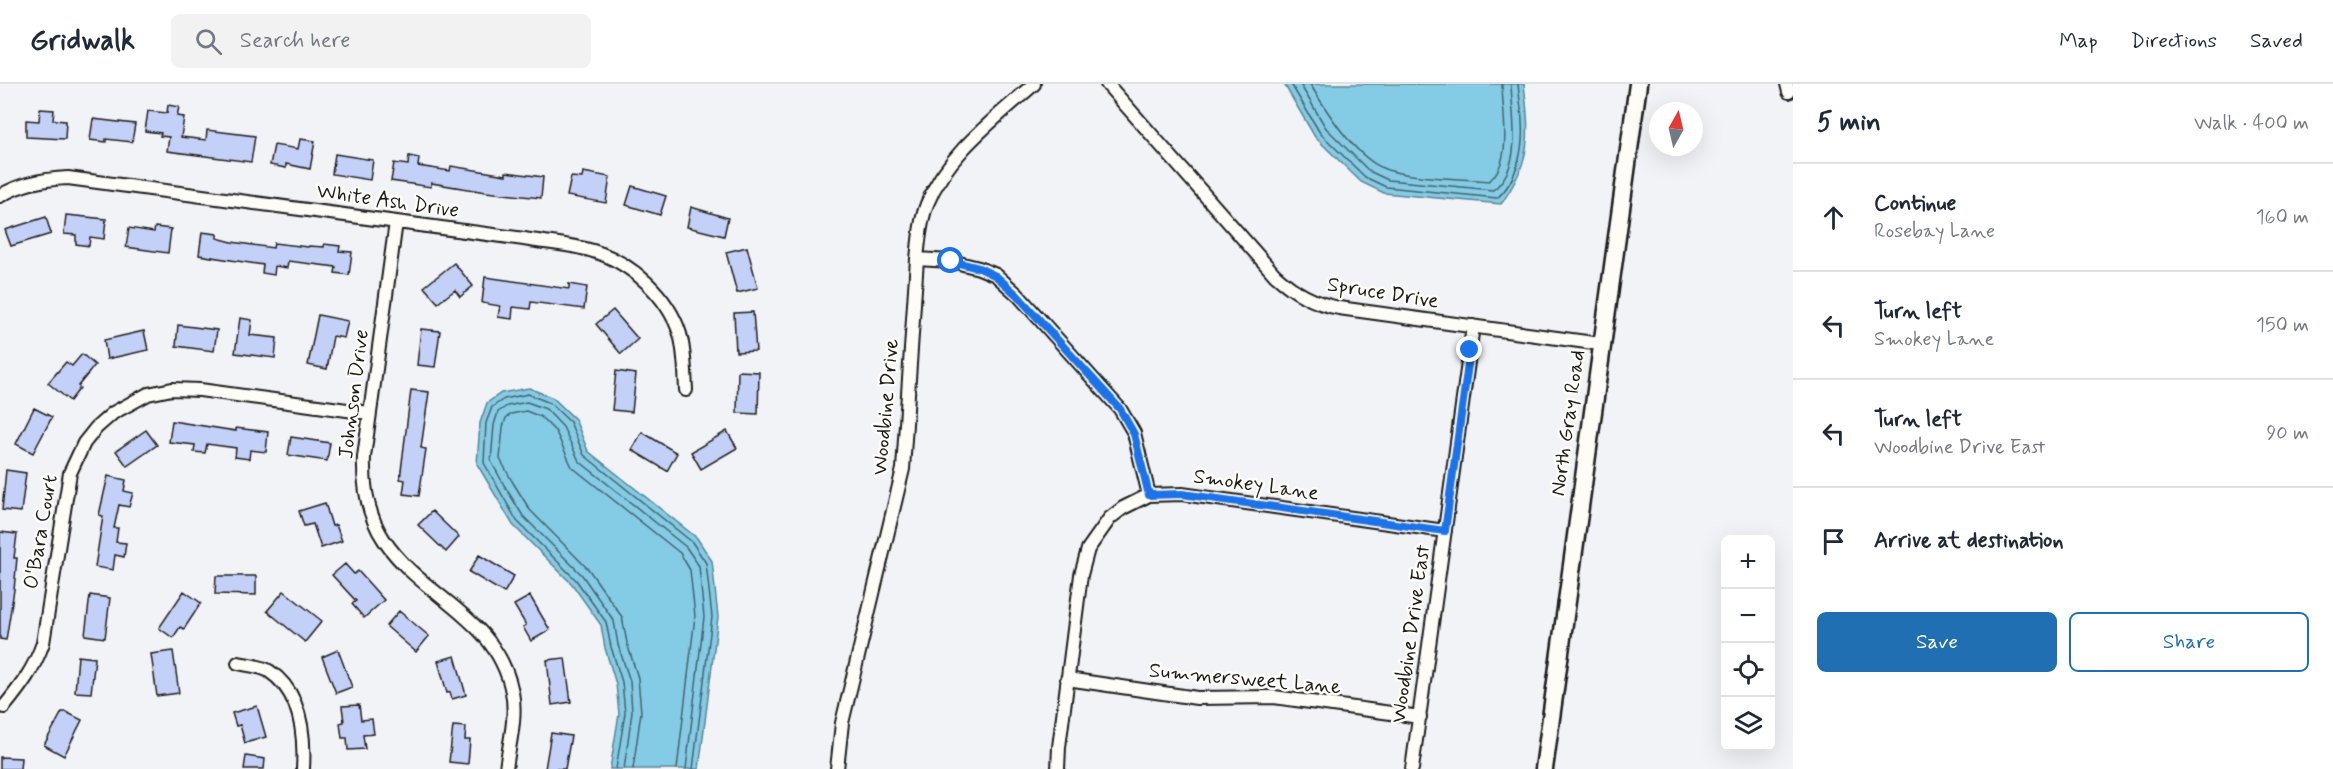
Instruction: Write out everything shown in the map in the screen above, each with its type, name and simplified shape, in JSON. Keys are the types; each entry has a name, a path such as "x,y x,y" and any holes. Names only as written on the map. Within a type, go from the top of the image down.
{"street":[{"name":"Woodbine Drive","path":"837,769 842,723 903,469 917,259 921,225 927,204 938,182 963,149 1034,84"},
{"name":"Spruce Drive","path":"1107,84 1275,275 1300,295 1323,305 1339,308 1601,344"},
{"name":"North Gray Road","path":"1544,769 1638,84"},
{"name":"White Ash Drive","path":"0,196 24,184 47,179 68,178 576,247 613,258 629,268 653,289 667,307 680,334 686,390"},
{"name":"Johnson Drive","path":"396,222 369,413 363,474 372,514 384,539 403,562 478,627 493,646 504,668 512,692 514,714 506,769"},
{"path":"917,259 951,261 979,268 996,276 1017,295 1120,409 1134,434 1149,495"},
{"name":"Woodbine Drive East","path":"1412,769 1473,326"},
{"name":"O'Bara Court","path":"4,707 27,679 36,663 42,643 70,473 84,443 113,413 148,394 172,389 200,390 369,413"},
{"name":"Smokey Lane","path":"1058,769 1081,575 1088,549 1110,518 1123,508 1149,495 1182,494 1445,531"},
{"path":"238,663 268,670 279,680 292,699 303,730 303,769"},
{"name":"Summersweet Lane","path":"1067,679 1197,698 1274,697 1420,717"}],"water":[{"path":"1284,84 1524,84 1528,133 1519,174 1501,204 1384,193 1361,182 1315,137"},
{"path":"529,388 553,398 575,419 588,451 697,538 712,561 718,617 699,769 610,769 619,714 616,684 601,625 572,584 513,525 477,464 480,423 487,403 501,393"}],"building":[{"path":"168,105 179,107 177,116 184,117 181,137 206,140 207,130 255,136 251,162 167,151 169,137 160,136 161,133 145,131 148,111 167,113"},
{"path":"40,109 54,110 53,120 66,121 65,139 26,137 26,120 39,121"},
{"path":"93,119 135,124 132,142 90,140"},
{"path":"300,139 315,141 310,169 286,164 286,168 270,165 274,145 298,149"},
{"path":"335,154 373,160 370,180 332,174"},
{"path":"409,156 419,158 418,166 450,171 451,166 506,175 506,172 543,177 541,198 431,183 431,187 391,181 394,163 408,165"},
{"path":"583,172 610,177 606,203 567,196 571,177 582,178"},
{"path":"632,186 666,196 660,215 626,205"},
{"path":"691,207 728,218 724,236 687,227"},
{"path":"66,215 106,219 104,239 90,237 89,246 76,244 76,235 64,234"},
{"path":"46,217 51,234 11,246 5,230"},
{"path":"155,227 171,229 168,253 126,247 129,228 154,232"},
{"path":"202,232 217,234 217,238 232,242 273,248 274,243 308,247 324,247 324,244 340,246 339,251 352,252 349,275 335,273 336,267 288,261 287,268 275,266 274,275 262,273 263,265 199,255"},
{"path":"747,247 758,288 737,293 726,252"},
{"path":"454,263 473,286 460,297 455,290 438,303 424,287"},
{"path":"485,277 569,289 569,284 587,287 584,309 531,302 530,309 513,307 512,319 498,317 500,306 482,303"},
{"path":"613,310 638,339 621,354 596,324"},
{"path":"753,312 756,351 736,352 734,313"},
{"path":"318,315 348,321 344,338 333,336 327,369 308,365"},
{"path":"240,318 252,320 250,335 277,338 275,358 235,353"},
{"path":"178,325 217,330 214,351 176,346"},
{"path":"421,329 440,331 435,367 417,365"},
{"path":"144,331 148,350 107,359 104,340"},
{"path":"82,354 95,365 78,386 80,388 70,401 48,383 66,362 72,366"},
{"path":"616,371 636,374 632,412 612,410"},
{"path":"738,371 759,372 758,414 737,413"},
{"path":"411,390 429,392 421,448 426,449 419,496 403,494 405,480 400,479"},
{"path":"34,408 52,417 33,453 16,444"},
{"path":"172,421 236,431 236,428 268,432 266,452 250,450 249,459 235,457 236,448 207,444 205,453 194,452 195,445 169,442"},
{"path":"146,430 157,445 127,466 116,451"},
{"path":"727,431 737,448 701,469 691,452"},
{"path":"642,432 677,453 667,471 632,450"},
{"path":"291,437 330,443 327,461 288,455"},
{"path":"6,470 26,473 21,512 2,510"},
{"path":"108,476 126,480 124,491 133,493 129,507 119,505 114,528 118,528 116,542 126,543 124,557 115,555 113,570 95,567 103,516 99,515"},
{"path":"325,503 332,526 336,525 342,541 321,548 313,524 304,526 299,511"},
{"path":"432,511 459,537 446,552 418,525"},
{"path":"0,532 17,534 14,590 6,640 0,639"},
{"path":"479,555 514,576 504,593 469,572"},
{"path":"345,564 354,574 358,571 384,600 364,618 352,604 356,601 332,575"},
{"path":"216,576 256,576 256,595 215,594"},
{"path":"184,591 201,603 184,629 180,627 173,638 159,628"},
{"path":"284,591 322,621 305,642 267,611"},
{"path":"90,595 110,598 105,638 85,635"},
{"path":"530,596 550,630 531,641 523,627 526,625 514,605"},
{"path":"399,611 429,636 416,652 386,626"},
{"path":"338,650 352,687 336,693 322,657"},
{"path":"173,651 179,693 157,696 151,654"},
{"path":"78,656 95,658 91,693 75,692"},
{"path":"455,656 466,695 452,699 450,692 447,693 438,661"},
{"path":"565,658 571,702 552,705 547,660"},
{"path":"359,705 361,720 372,719 374,734 363,735 365,749 348,750 347,738 342,738 340,723 344,722 342,706"},
{"path":"257,706 266,737 245,743 240,725 236,726 232,713"},
{"path":"62,712 82,720 64,756 44,745"},
{"path":"453,726 466,727 465,740 470,740 468,764 449,762"},
{"path":"551,733 571,736 565,769 545,769"},
{"path":"246,756 265,759 264,769 244,769"},
{"path":"0,757 21,758 20,769 0,769"}],"route":[{"path":"951,261 967,264 996,276 1017,295 1120,409 1134,434 1149,495 1182,494 1445,531 1470,350"}]}
